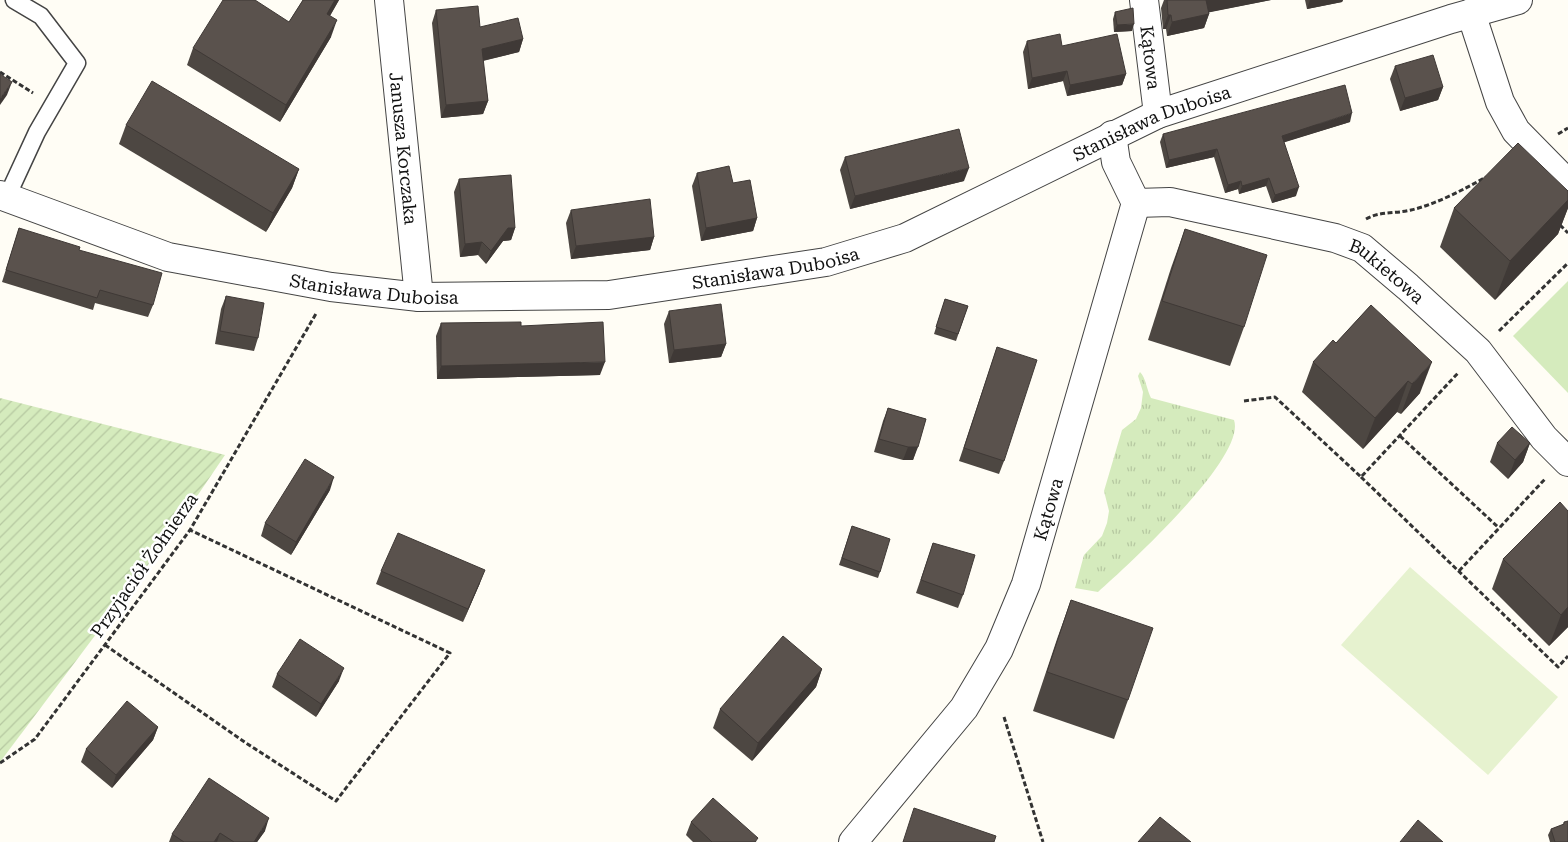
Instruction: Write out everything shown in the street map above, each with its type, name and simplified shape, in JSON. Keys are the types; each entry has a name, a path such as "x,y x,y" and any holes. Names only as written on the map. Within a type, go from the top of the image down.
{"street":[{"name":"Janusza Korczaka","path":"389,0 418,297"},
{"name":"Kątowa","path":"1144,0 1158,114"},
{"name":"Stanisława Duboisa","path":"4,196 168,258 332,287 418,297 609,295 826,262 905,238 1158,114 1471,13 1518,0"},
{"path":"1471,13 1500,102 1516,131 1568,184"},
{"path":"1112,135 1116,162 1136,203"},
{"name":"Bukietowa","path":"1136,203 1170,202 1335,238 1362,248 1478,351 1544,438 1566,460"},
{"name":"Kątowa","path":"853,842 964,708 999,649 1026,584 1136,203"}],"lane":[{"path":"4,196 37,132 77,63 41,16 14,0"}],"path":[{"path":"0,72 52,106"},
{"path":"1335,238 1374,214 1412,210 1470,186 1493,172"},
{"path":"1361,477 1478,351 1568,263"},
{"name":"Przyjaciół Żołnierza","path":"0,763 35,739 190,530 332,287"},
{"path":"1244,401 1275,397 1558,667 1568,656"},
{"path":"1400,436 1499,528"},
{"path":"1459,571 1566,460"},
{"path":"104,645 246,743 336,801 450,653 190,530"},
{"path":"1004,717 1043,842"}],"green space":[{"path":"1568,281 1568,393 1513,336"},
{"path":"1140,372 1151,398 1234,420 1233,437 1222,459 1204,484 1181,511 1133,560 1098,592 1075,588 1084,555 1102,536 1107,523 1109,511 1104,491 1122,430 1136,419 1141,408 1143,392 1138,376"},
{"path":"0,398 225,455 172,533 0,762"},
{"path":"1410,567 1558,697 1488,775 1341,645"}],"building":[{"path":"223,0 255,0 289,22 303,0 335,0 327,14 337,20 286,105 193,48"},
{"path":"1167,0 1206,0 1209,14 1172,22 1171,15 1168,15"},
{"path":"478,6 480,27 518,18 523,39 482,49 488,101 446,105 436,10"},
{"path":"1133,8 1134,24 1117,25 1115,12"},
{"path":"1060,34 1062,46 1117,34 1126,74 1070,85 1067,71 1032,78 1027,41"},
{"path":"1433,55 1443,87 1405,98 1395,66"},
{"path":"0,74 12,82 0,99"},
{"path":"152,81 299,169 273,213 126,125"},
{"path":"1345,85 1352,113 1282,136 1299,187 1275,195 1269,178 1242,186 1241,181 1228,185 1217,149 1169,160 1163,134"},
{"path":"959,129 969,168 855,196 845,157"},
{"path":"1518,143 1568,191 1568,200 1510,261 1454,208"},
{"path":"729,166 733,183 750,180 757,218 706,228 697,173"},
{"path":"511,175 515,228 508,228 491,251 482,242 465,244 459,179"},
{"path":"650,199 654,237 576,246 571,210"},
{"path":"19,228 80,247 79,250 162,273 153,305 100,290 97,298 6,270"},
{"path":"1185,229 1267,255 1244,327 1162,301"},
{"path":"226,296 264,303 258,338 220,331"},
{"path":"945,299 968,306 958,334 936,327"},
{"path":"721,304 726,344 674,350 669,311"},
{"path":"1371,305 1432,362 1412,384 1408,381 1375,418 1313,362 1333,340 1336,343"},
{"path":"521,322 521,326 603,322 605,362 441,366 441,323"},
{"path":"997,347 1037,360 1004,461 964,448"},
{"path":"888,408 926,419 918,447 908,447 879,439"},
{"path":"1512,427 1530,443 1515,460 1497,443"},
{"path":"305,459 334,477 296,542 265,523"},
{"path":"1560,502 1568,511 1568,607 1561,615 1503,559"},
{"path":"852,526 890,539 880,572 842,558"},
{"path":"398,533 485,570 468,609 381,571"},
{"path":"933,543 975,555 963,595 921,580"},
{"path":"1071,600 1153,628 1128,700 1047,672"},
{"path":"783,636 822,669 758,743 720,709"},
{"path":"300,639 344,668 321,704 277,674"},
{"path":"127,701 158,727 116,775 86,749"},
{"path":"209,778 269,818 254,842 234,842 220,833 214,842 184,842 172,834"},
{"path":"713,798 758,838 755,842 712,842 691,822"},
{"path":"914,808 996,836 994,842 903,842"},
{"path":"1160,817 1191,842 1138,842"},
{"path":"1418,820 1443,842 1400,842"},
{"path":"1568,821 1568,842 1555,842 1551,829"}]}
